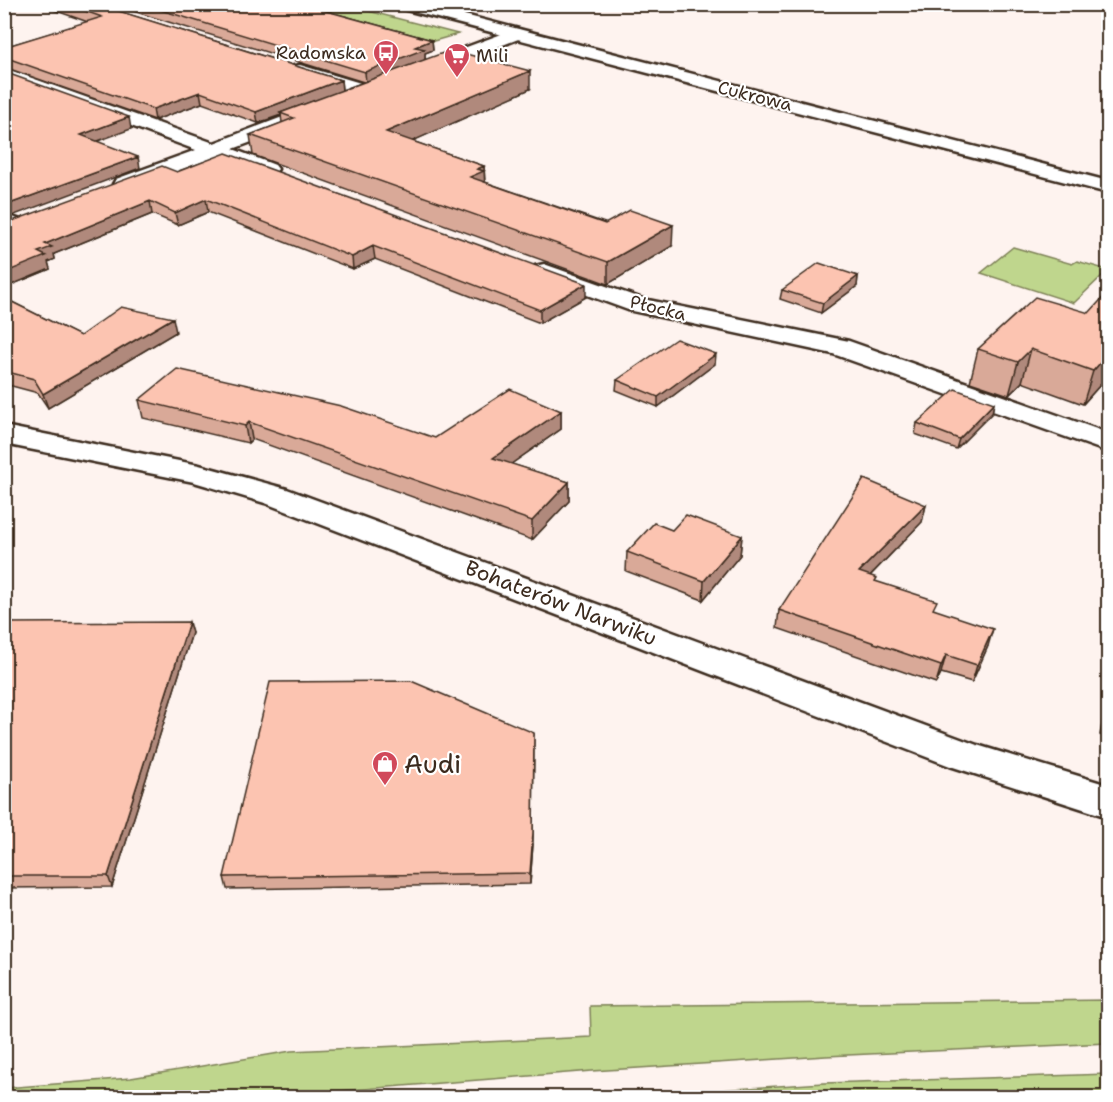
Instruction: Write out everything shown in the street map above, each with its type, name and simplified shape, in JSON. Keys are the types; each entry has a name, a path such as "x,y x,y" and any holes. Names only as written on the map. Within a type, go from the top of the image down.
{"street":[{"name":"Cukrowa","path":"400,4 1108,187"},
{"path":"407,76 515,34"},
{"path":"280,64 367,91"},
{"path":"4,73 294,179"},
{"path":"334,104 386,84"},
{"path":"104,192 312,112"},
{"path":"8,226 38,217"},
{"name":"Płocka","path":"526,265 637,306 840,347 1108,443"},
{"name":"Bohaterów Narwiku","path":"4,435 199,474 276,496 964,756 1108,801"}],"green space":[{"path":"291,5 345,5 458,34 427,43"},
{"path":"1013,247 1072,264 1077,261 1108,270 1074,303 981,273"},
{"path":"1108,1000 1108,1043 826,1056 592,1071 249,1098 5,1097 5,1088 131,1078 291,1051 591,1037 590,1006"},
{"path":"1108,1074 1108,1098 614,1097 824,1083"}],"building":[{"path":"65,4 112,4 115,10 341,80 256,112 200,92 153,109 4,57 4,47 102,17"},
{"path":"141,4 301,4 432,40 415,47 425,49 365,72"},
{"path":"451,50 530,71 386,132 484,166 477,169 484,171 470,177 605,224 630,210 673,225 608,262 250,135 294,118 280,113"},
{"path":"4,72 129,117 81,135 138,157 4,206"},
{"path":"226,153 586,284 540,310 373,246 352,257 206,199 175,213 150,201 45,244 52,247 38,252 46,256 4,273 4,224 162,166 177,172"},
{"path":"819,263 858,276 823,303 782,290"},
{"path":"1108,292 1108,354 1093,371 1031,349 1018,362 978,349 1035,297 1089,313"},
{"path":"4,298 80,336 121,307 173,318 43,394 34,379 4,371"},
{"path":"676,339 716,354 658,397 617,380"},
{"path":"177,369 341,406 435,438 510,389 561,411 493,458 569,482 532,521 249,422 245,426 139,400"},
{"path":"955,389 994,403 959,439 917,423"},
{"path":"864,479 926,505 859,572 877,578 875,581 937,601 933,609 993,629 977,665 946,655 941,666 779,610"},
{"path":"686,515 742,536 704,581 627,552 654,523 672,530"},
{"path":"189,622 108,876 4,876 4,623"},
{"path":"411,681 534,733 533,833 530,873 224,877 270,682"}],"place":[{"name":"Radomska","path":"386,76"},
{"name":"Mili","path":"457,79"},
{"name":"Audi","path":"385,787"}]}
